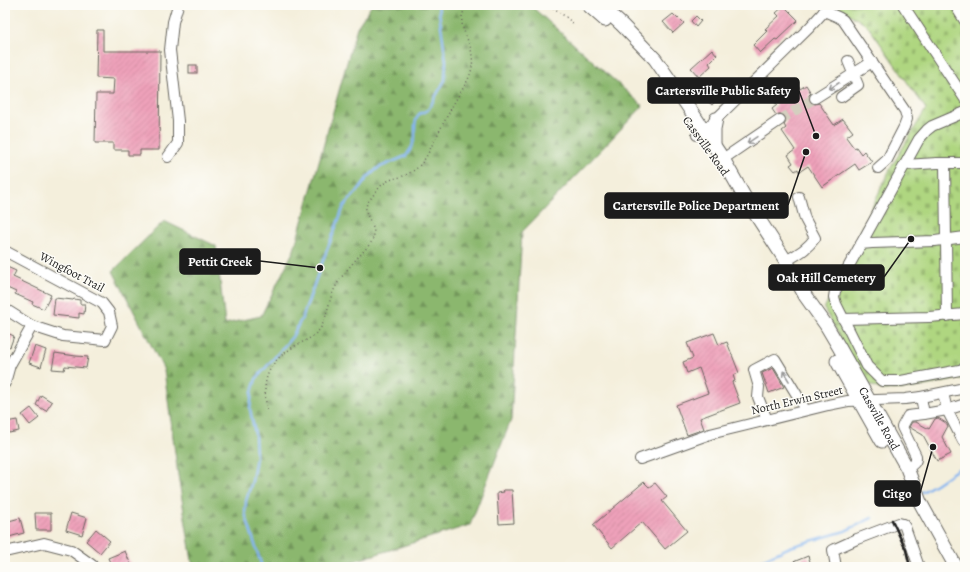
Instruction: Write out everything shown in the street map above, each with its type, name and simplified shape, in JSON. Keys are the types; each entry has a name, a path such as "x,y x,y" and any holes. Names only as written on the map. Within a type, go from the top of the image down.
{"main road":[{"name":"Cassville Road","path":"588,5 615,29 642,57 700,132 714,145 745,198 786,261 806,297 826,325 900,472 920,502 956,567"},
{"name":"Cassville Road","path":"608,8 654,59 671,82 717,164 745,198"},
{"path":"714,145 714,129 716,119"},
{"name":"Cassville Road","path":"864,400 907,468 920,502"}],"street":[{"path":"168,157 178,143 178,121 170,50 172,22 178,5"},
{"path":"903,5 965,99"},
{"path":"955,5 965,21"},
{"path":"700,132 716,119 809,28 827,8 843,20 905,111 907,119 904,127 886,160 878,168"},
{"path":"841,97 858,86 848,61"},
{"path":"815,98 872,62"},
{"path":"965,112 938,123 927,130 919,139 834,294 836,304 843,319 868,366 882,380 901,381 965,369"},
{"path":"723,159 780,120"},
{"path":"945,163 947,316"},
{"path":"905,165 965,163"},
{"path":"786,261 804,250 815,238 805,219 798,198"},
{"path":"861,244 935,241 965,237"},
{"name":"Wingfoot Trail","path":"5,251 102,303 109,312 112,326 105,340 63,336 32,326 5,309"},
{"path":"843,319 885,319 965,314"},
{"path":"5,383 10,365 32,326"},
{"path":"767,420 758,398 759,387 754,370 775,359 805,410"},
{"name":"North Erwin Street","path":"640,459 710,434 848,400 905,399 965,388"},
{"path":"943,393 947,410 963,441 965,442"},
{"path":"921,397 924,414"},
{"path":"907,468 915,463 916,460 916,456 902,427 908,416 947,410 965,404"},
{"path":"836,567 833,550 899,523 903,524 905,527 919,567"},
{"path":"5,552 44,543 72,550 93,567"}],"path":[{"path":"267,410 265,390 267,377 273,364 296,346 311,338 320,328 324,322 336,285 374,239 374,229 366,211 367,204 385,183 406,175 421,164 466,82 472,67 472,57 462,20 466,9 470,5"},
{"path":"550,5 575,25"}],"green space":[{"path":"372,5 530,5 643,106 522,232 511,420 470,525 348,563 348,567 193,567 178,475 164,370 113,271 164,221 216,246 225,324 261,316 294,250 357,27"},
{"path":"835,5 965,5 965,378 909,389 882,390 866,383 824,309 890,169 926,109 868,26"}],"building":[{"path":"784,6 798,20 777,40 775,39 760,53 753,45 767,31 765,29 779,16 776,13"},
{"path":"673,14 684,23 673,33 663,22"},
{"path":"696,16 701,21 696,27 691,21"},
{"path":"97,30 103,30 103,51 160,51 159,150 140,150 140,155 128,155 128,150 113,150 113,143 95,143 96,94 113,94 114,79 96,78"},
{"path":"712,49 717,55 709,63 711,66 699,77 691,68"},
{"path":"189,65 197,65 197,73 189,73"},
{"path":"717,81 726,89 712,105 703,97"},
{"path":"806,85 811,93 809,95 810,102 815,104 819,103 834,125 843,119 853,132 846,137 854,148 856,147 861,154 864,151 872,162 859,170 855,164 822,187 808,166 799,172 798,169 795,171 790,165 793,163 788,155 795,150 782,131 786,128 784,125 786,119 782,114 776,115 772,109 777,105 775,102 799,86 800,89"},
{"path":"7,267 16,271 13,277 51,295 44,309 32,304 33,302 15,294 16,292 5,287 5,272"},
{"path":"55,298 80,300 80,304 85,304 84,314 79,313 79,318 53,315"},
{"path":"5,332 14,336 10,347 5,345"},
{"path":"714,333 719,345 727,342 739,373 733,375 735,381 732,382 740,403 700,418 704,429 687,435 676,405 708,393 699,368 687,373 683,362 693,358 687,343"},
{"path":"35,346 46,350 41,367 29,363"},
{"path":"55,353 88,357 86,368 65,366 64,370 52,369"},
{"path":"773,368 784,387 769,393 762,373"},
{"path":"41,395 52,402 46,411 36,405"},
{"path":"31,408 39,418 30,425 22,415"},
{"path":"938,418 948,426 942,437 951,454 937,461 923,435 909,427 912,422 916,422 929,429 935,419"},
{"path":"17,420 19,431 9,433 6,422"},
{"path":"644,482 649,487 655,483 667,497 662,501 687,531 665,549 642,522 612,548 593,525"},
{"path":"503,490 512,490 514,523 499,524 497,493 504,492"},
{"path":"35,513 51,513 51,530 36,530"},
{"path":"71,513 87,518 82,535 66,530"},
{"path":"20,518 24,533 5,538 5,522"},
{"path":"96,529 110,541 100,553 86,541"},
{"path":"125,551 131,565 127,567 112,567 108,558"},
{"path":"808,556 812,567 781,567"}],"waterway":[{"path":"262,567 245,513 246,501 252,481 256,457 255,434 250,409 252,392 256,379 292,337 303,316 344,206 368,177 378,168 406,156 412,147 415,137 416,120 419,114 428,110 445,80 446,61 438,5"},
{"path":"922,492 958,469 965,469"},
{"path":"747,567 790,547 845,531 872,518"}],"tunnel":[{"path":"780,120 815,98"}],"railway":[{"path":"892,520 906,550 910,567"}],"place":[{"name":"Cartersville Public Safety","path":"816,136"},
{"name":"Cartersville Police Department","path":"806,152"},
{"name":"Oak Hill Cemetery","path":"911,239"},
{"name":"Pettit Creek","path":"320,268"},
{"name":"Citgo","path":"933,447"}]}
